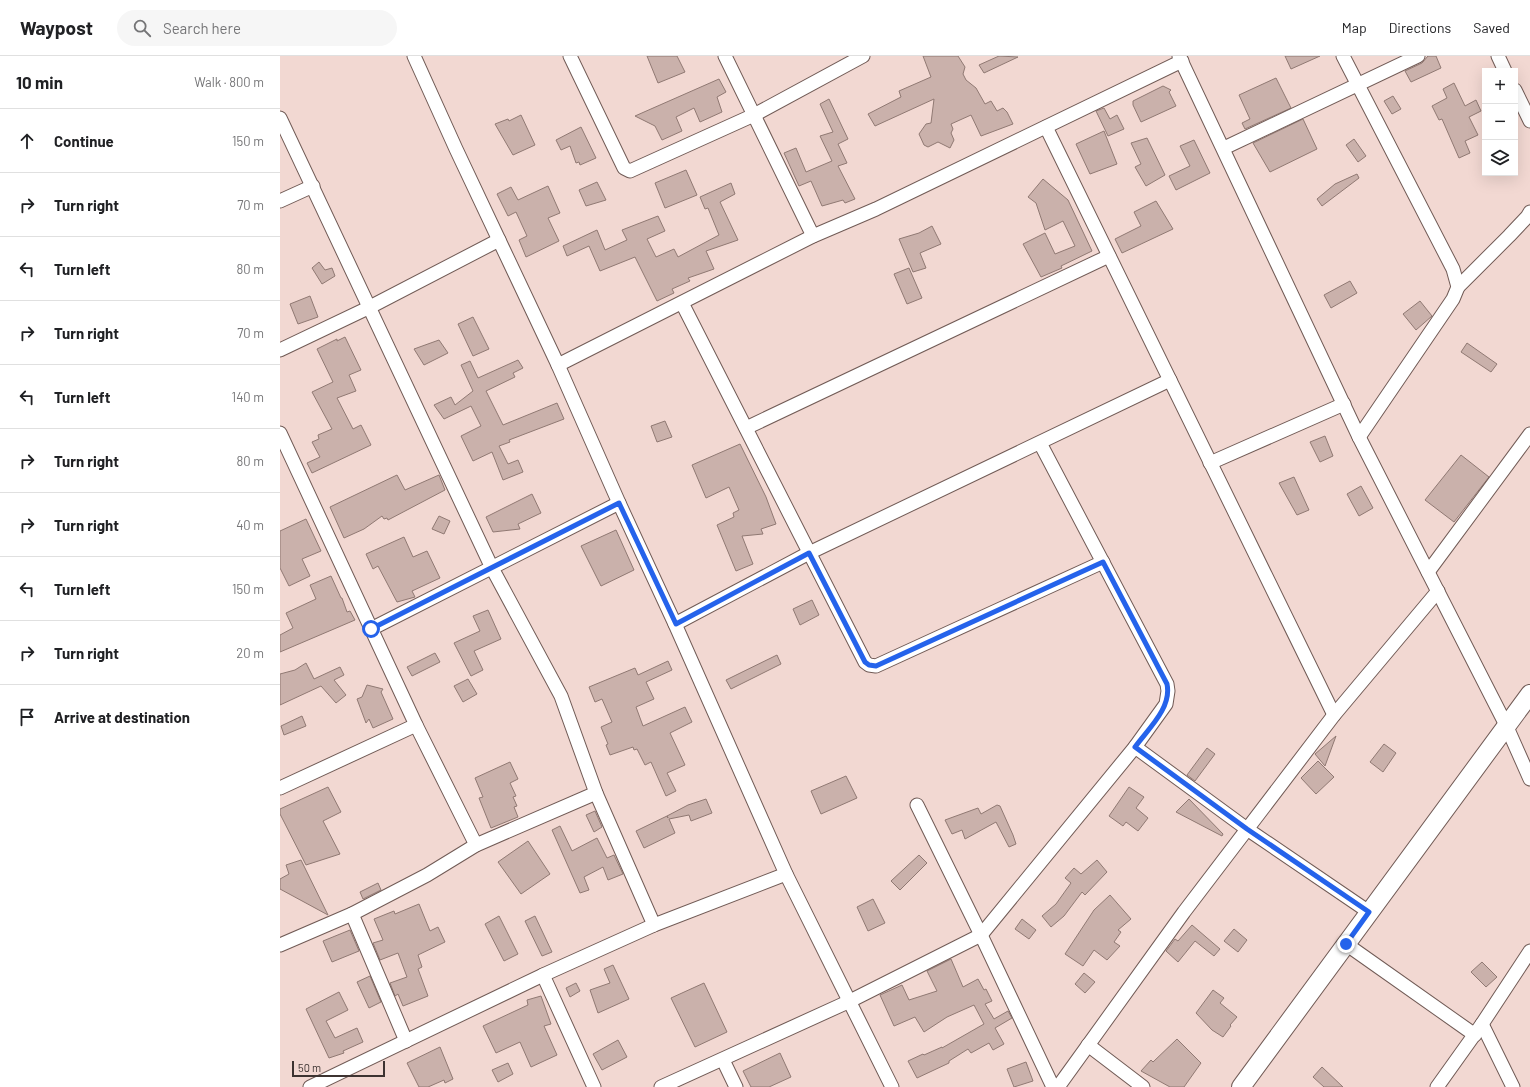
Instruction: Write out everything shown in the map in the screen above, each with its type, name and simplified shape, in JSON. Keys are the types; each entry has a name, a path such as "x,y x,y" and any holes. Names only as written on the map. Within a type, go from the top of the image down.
{"street":[{"path":"414,56 558,365 619,503 676,624 786,874 892,1087"},
{"path":"570,56 624,168 628,171 754,115 863,56"},
{"path":"725,56 813,236"},
{"path":"1342,56 1453,269 1458,287"},
{"path":"1224,148 1418,56"},
{"path":"1498,56 1504,68"},
{"path":"558,365 813,236 876,209 1046,127 1181,59 1359,436 1506,725 1530,779"},
{"path":"1518,96 1529,117"},
{"path":"280,118 313,186 368,308 492,568 561,696 596,793 654,925"},
{"path":"1046,127 1334,715"},
{"path":"280,201 313,186"},
{"path":"1359,436 1453,299 1458,287 1518,227 1530,212"},
{"path":"280,350 368,308 499,240"},
{"path":"746,428 1109,256"},
{"path":"682,303 865,662 872,666 883,663 1103,562"},
{"path":"676,624 809,553 1170,380"},
{"path":"1210,463 1344,404"},
{"path":"280,433 416,725 476,845"},
{"path":"1428,572 1530,434"},
{"path":"661,1087 850,1001 981,935 1135,747 1166,704 1168,691 1167,684 1040,443"},
{"path":"371,629 619,503"},
{"path":"1058,1087 1184,912 1334,715 1438,591"},
{"path":"1241,1087 1530,694"},
{"path":"281,784 416,725"},
{"path":"1135,747 1247,829 1369,912"},
{"path":"280,945 352,914 427,875 476,845 596,793"},
{"path":"917,805 1053,1087"},
{"path":"310,1087 544,975 654,925 786,874"},
{"path":"352,914 406,1041"},
{"path":"1346,944 1478,1030 1513,1087"},
{"path":"1437,1087 1478,1030 1530,951"},
{"path":"544,975 594,1087"},
{"path":"1088,1045 1144,1087"},
{"path":"723,1060 736,1087"}],"building":[{"path":"647,56 677,56 685,72 658,83"},
{"path":"923,56 958,56 965,67 963,74 966,80 976,88 985,104 991,101 997,111 1003,108 1007,112 1013,124 981,136 971,115 951,124 953,129 951,133 954,140 950,148 938,142 928,147 924,145 919,134 926,124 931,123 934,99 875,126 868,114 901,97 899,91 931,77"},
{"path":"999,56 1018,57 984,73 979,65"},
{"path":"1285,56 1320,56 1291,69"},
{"path":"1428,56 1436,56 1441,68 1411,82 1405,71 1422,63"},
{"path":"1276,78 1291,108 1245,129 1242,123 1250,119 1239,95"},
{"path":"719,79 726,92 717,97 722,112 700,122 694,108 676,117 682,131 662,140 655,126 635,116"},
{"path":"1454,83 1465,106 1476,100 1481,111 1469,117 1478,135 1465,141 1470,153 1459,158 1442,119 1439,120 1432,106 1447,98 1443,89"},
{"path":"1163,86 1171,90 1169,92 1176,106 1141,122 1133,105 1133,101"},
{"path":"1393,96 1401,109 1392,114 1384,101"},
{"path":"829,99 848,139 838,144 847,163 838,166 855,199 845,203 843,200 822,206 811,181 799,186 784,153 796,148 806,172 832,161 820,136 833,132 820,104"},
{"path":"1104,108 1110,119 1117,115 1124,129 1108,136 1096,111"},
{"path":"521,115 535,145 513,155 495,124 508,119 509,121"},
{"path":"1303,119 1317,149 1270,172 1253,143"},
{"path":"581,127 596,158 580,165 579,162 576,163 570,146 561,150 556,140"},
{"path":"1104,131 1117,164 1090,174 1076,144"},
{"path":"1147,138 1165,175 1146,186 1135,167 1141,164 1131,143"},
{"path":"1354,139 1366,156 1358,162 1346,145"},
{"path":"1194,140 1210,173 1176,190 1169,176 1190,166 1180,146"},
{"path":"686,170 697,195 665,208 655,183"},
{"path":"1357,174 1359,178 1322,206 1317,199 1335,184"},
{"path":"1043,179 1068,200 1092,251 1061,266 1062,268 1041,277 1023,244 1045,233 1055,254 1075,246 1063,221 1045,230 1036,203 1028,197"},
{"path":"597,182 606,200 586,206 579,190"},
{"path":"731,183 735,194 720,202 738,240 706,251 714,269 688,278 690,281 672,289 674,293 657,301 635,257 600,271 589,246 567,256 563,246 597,230 605,250 627,240 622,230 658,216 665,231 647,239 656,257 674,249 678,257 719,235 708,208 705,209 700,197"},
{"path":"548,186 560,213 548,218 559,241 526,257 519,240 527,236 516,212 508,216 497,194 511,187 518,200"},
{"path":"1156,201 1173,229 1122,253 1115,239 1141,226 1134,212"},
{"path":"932,226 941,244 920,253 926,268 913,272 899,239 919,233"},
{"path":"319,262 325,270 332,268 335,276 322,284 312,268"},
{"path":"909,268 922,298 907,304 894,274"},
{"path":"1350,281 1357,293 1331,308 1324,295"},
{"path":"310,296 318,317 298,324 290,304"},
{"path":"1420,301 1432,316 1416,330 1403,314"},
{"path":"473,317 489,349 473,356 458,324"},
{"path":"345,337 361,370 349,375 356,391 337,398 353,429 361,425 371,445 312,473 307,463 320,457 312,442 319,439 318,435 332,429 312,392 333,382 317,349 337,339 337,341"},
{"path":"439,340 448,353 424,365 414,349"},
{"path":"1467,343 1497,364 1491,372 1461,352"},
{"path":"518,360 523,368 513,373 515,377 486,391 503,425 557,403 564,419 509,440 510,442 499,446 508,464 518,460 523,472 503,480 492,452 473,461 461,436 481,426 471,406 444,419 434,405 451,397 455,405 473,391 461,365 470,361 478,378"},
{"path":"665,421 672,437 657,442 651,426"},
{"path":"1325,436 1333,456 1320,462 1310,442"},
{"path":"740,444 766,497 776,524 761,529 763,534 742,536 753,564 736,571 717,525 734,517 733,513 739,510 729,487 706,498 692,465"},
{"path":"1461,455 1489,477 1454,522 1425,500"},
{"path":"397,475 405,490 439,475 445,490 388,520 387,518 384,519 382,516 364,529 344,538 330,507"},
{"path":"1294,477 1309,510 1297,515 1279,483"},
{"path":"1361,486 1373,508 1359,516 1347,494"},
{"path":"532,494 541,513 518,524 520,529 493,532 486,517"},
{"path":"439,516 450,521 444,534 432,529"},
{"path":"306,519 321,551 302,559 310,576 289,586 280,568 280,531"},
{"path":"616,530 634,570 601,586 581,546"},
{"path":"404,537 413,557 427,551 440,578 412,591 415,597 397,602 378,566 373,569 366,554"},
{"path":"331,576 347,612 350,611 355,620 280,652 280,635 293,628 286,613 316,599 310,585"},
{"path":"812,600 819,615 800,625 793,609"},
{"path":"488,610 501,639 474,651 483,670 471,676 454,643 480,631 473,616"},
{"path":"435,653 440,662 412,676 407,667"},
{"path":"777,655 781,664 731,689 726,680"},
{"path":"668,661 672,670 646,682 654,699 636,707 643,726 685,707 692,722 670,733 685,765 667,773 676,791 666,796 651,762 645,765 637,749 634,750 633,747 610,755 606,745 608,744 601,727 612,722 602,699 595,702 589,687 635,668 638,675"},
{"path":"306,663 314,679 340,667 344,675 334,680 346,695 336,703 321,686 280,705 280,674 295,670"},
{"path":"468,679 477,694 463,702 454,686"},
{"path":"367,685 383,689 381,692 393,719 373,728 369,719 366,723 357,699 362,697"},
{"path":"302,716 306,726 284,735 281,726"},
{"path":"1336,736 1325,766 1315,754"},
{"path":"1384,744 1396,753 1383,772 1370,762"},
{"path":"1207,748 1215,754 1195,781 1187,775"},
{"path":"1318,761 1334,777 1316,794 1301,778"},
{"path":"510,762 518,779 510,783 516,796 513,797 517,806 514,807 518,817 491,828 479,798 483,797 475,778"},
{"path":"846,776 857,798 821,814 811,791"},
{"path":"328,787 341,812 323,821 340,854 306,865 280,814 280,809"},
{"path":"1129,787 1144,797 1136,808 1148,818 1138,831 1126,822 1123,826 1109,816"},
{"path":"706,799 712,813 691,821 689,815 669,819 675,833 644,848 636,831 688,805"},
{"path":"1189,799 1223,834 1222,836 1176,812"},
{"path":"997,805 1000,806 1016,844 1009,847 996,822 965,839 962,830 952,834 945,820 978,808 981,814"},
{"path":"595,811 602,827 594,832 586,815"},
{"path":"560,826 572,851 597,838 607,858 614,855 623,874 608,880 603,867 584,877 589,890 580,893 552,830"},
{"path":"528,841 550,874 521,894 498,862"},
{"path":"919,855 927,863 900,890 891,881"},
{"path":"301,860 328,915 280,889 280,879 289,874 286,865"},
{"path":"1097,860 1107,872 1085,895 1082,892 1064,916 1051,927 1042,916 1056,904 1071,883 1065,878 1074,868 1081,874"},
{"path":"378,883 381,890 363,899 360,892"},
{"path":"1110,895 1131,919 1118,930 1121,932 1114,942 1120,946 1107,960 1094,950 1083,966 1065,954 1094,910"},
{"path":"873,899 885,923 868,931 857,907"},
{"path":"419,904 430,931 438,927 445,942 418,955 422,967 418,969 428,996 403,1006 398,994 395,996 390,983 407,977 398,953 380,960 373,943 383,940 374,919 394,911 395,914"},
{"path":"499,916 518,954 504,961 485,924"},
{"path":"535,916 552,952 542,956 525,921"},
{"path":"1022,919 1036,930 1029,939 1015,929"},
{"path":"1192,925 1220,949 1214,956 1195,941 1178,962 1166,951 1175,939 1178,941"},
{"path":"1234,929 1247,940 1238,952 1224,941"},
{"path":"350,930 359,951 332,962 323,941"},
{"path":"951,959 963,987 978,979 984,990 986,989 992,1001 985,1004 994,1019 1008,1011 1012,1018 995,1028 1004,1044 993,1050 989,1043 971,1053 968,1049 949,1061 949,1063 917,1078 908,1061 942,1048 984,1024 974,1005 947,1017 924,1032 915,1017 894,1026 880,995 902,985 909,1000 937,991 927,971"},
{"path":"1482,962 1497,977 1486,987 1471,972"},
{"path":"613,965 629,999 598,1013 590,990 610,983 604,969"},
{"path":"1084,973 1095,982 1085,993 1075,984"},
{"path":"370,976 381,1002 369,1008 357,982"},
{"path":"576,983 580,991 570,997 566,988"},
{"path":"704,983 727,1032 695,1047 671,998"},
{"path":"1213,990 1224,998 1220,1003 1237,1017 1223,1037 1212,1030 1196,1013"},
{"path":"339,992 348,1010 326,1021 335,1038 357,1028 363,1042 343,1051 344,1053 329,1058 306,1009"},
{"path":"541,996 551,1024 544,1026 557,1055 531,1067 520,1042 496,1053 483,1026 528,1005 527,1000"},
{"path":"1177,1039 1201,1063 1184,1087 1170,1087 1141,1071 1151,1060 1153,1062"},
{"path":"618,1040 627,1057 602,1070 593,1054"},
{"path":"440,1047 453,1079 445,1083 444,1080 428,1087 419,1087 407,1063"},
{"path":"780,1053 791,1077 769,1087 751,1087 743,1071"},
{"path":"1026,1062 1033,1081 1014,1087 1007,1069"},
{"path":"508,1063 513,1074 498,1082 492,1070"},
{"path":"1322,1067 1343,1087 1324,1087 1313,1077"}],"route":[{"path":"371,629 619,503 676,624 809,553 865,662 872,666 876,666 1103,562 1167,684 1168,698 1166,704 1135,747 1247,829 1369,912 1346,944"}]}
